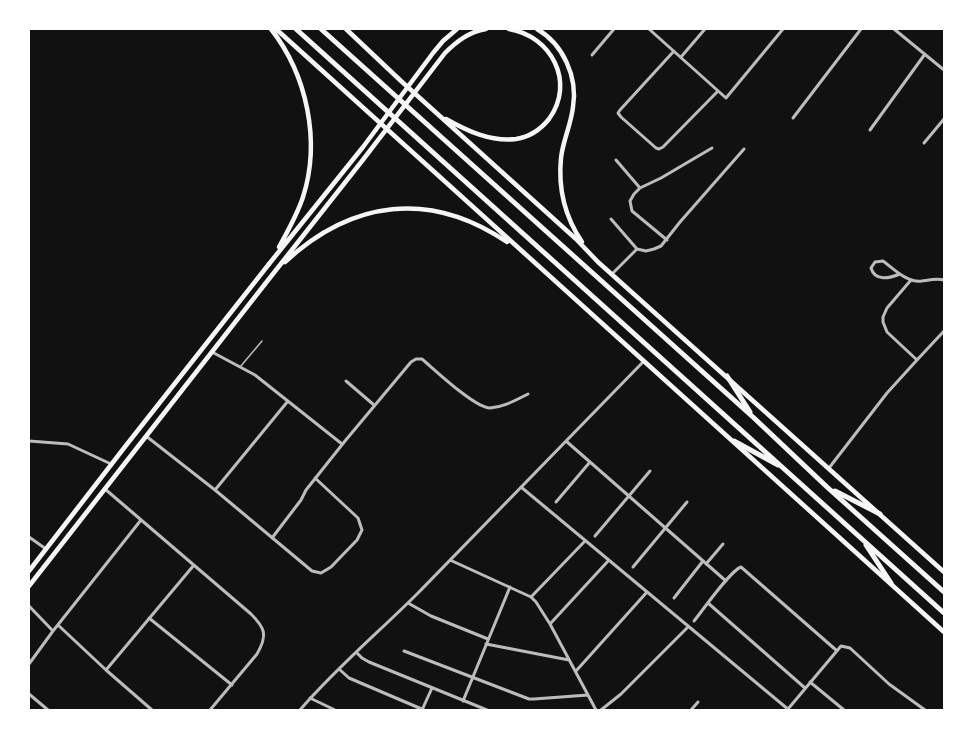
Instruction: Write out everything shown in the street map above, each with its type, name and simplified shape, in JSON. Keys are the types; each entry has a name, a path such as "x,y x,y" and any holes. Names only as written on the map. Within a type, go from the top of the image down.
{"highway":[{"path":"296,29 944,613"},
{"path":"321,29 754,418 827,487 944,592"},
{"path":"727,376 754,418"},
{"path":"734,441 786,469"},
{"path":"827,487 880,514"},
{"path":"863,540 891,584"}],"main road":[{"path":"269,264 290,228 303,197 308,179 310,140 301,83 287,51 271,29"},
{"path":"276,29 944,632"},
{"path":"346,29 401,81 576,239 598,262 944,572"},
{"path":"29,571 111,464 363,147 433,53 443,41 457,29"},
{"path":"29,586 445,53 459,40 474,32 486,29"},
{"path":"434,111 446,120 468,131 498,139 526,136 534,132 546,122 556,106 559,96 560,78 556,65 549,52 536,40 520,32 509,29"},
{"path":"537,29 556,44 572,76 574,97 573,108 561,158 562,197 577,234 598,262"},
{"path":"265,284 296,252 326,231 357,216 385,210 420,209 451,215 484,227 521,251"}],"street":[{"path":"592,55 614,29"},
{"path":"649,29 726,98 783,29"},
{"path":"681,58 705,29"},
{"path":"793,118 861,29"},
{"path":"894,29 944,70"},
{"path":"674,51 620,110 618,113 621,117 659,149 718,91"},
{"path":"870,130 924,54"},
{"path":"924,143 944,119"},
{"path":"667,240 632,211 630,201 640,188 662,178 712,148"},
{"path":"611,219 637,249 646,251 654,250 667,240 680,222 744,149"},
{"path":"616,160 640,188"},
{"path":"612,274 637,249"},
{"path":"900,274 888,278 878,276 871,268 875,262 883,260 900,274 911,280 920,282 933,279 944,280"},
{"path":"911,280 887,308 883,317 883,322 887,332 916,360"},
{"path":"829,468 887,393 944,331"},
{"path":"212,352 255,375 342,444"},
{"path":"272,538 301,500 306,490 342,444 374,405 416,359 422,359 463,393 488,408 504,405 528,394"},
{"path":"300,710 356,652 408,603 644,361"},
{"path":"346,381 374,405"},
{"path":"215,490 288,401"},
{"path":"146,436 215,490 312,571 321,573 331,567 357,540 362,530 358,518 315,478"},
{"path":"29,441 68,444 111,464"},
{"path":"566,441 726,581"},
{"path":"556,502 590,462"},
{"path":"595,536 650,471"},
{"path":"521,487 788,710 836,650 841,646 850,648 889,684 926,710"},
{"path":"105,489 251,614 260,623 264,630 262,646 258,654 210,710"},
{"path":"634,567 687,502"},
{"path":"29,664 53,631 141,520"},
{"path":"29,537 46,549"},
{"path":"531,596 585,541"},
{"path":"674,598 705,562 723,544"},
{"path":"450,560 531,596 550,624 596,710"},
{"path":"550,624 608,560"},
{"path":"106,670 194,565"},
{"path":"694,621 739,567 743,568 836,650"},
{"path":"463,701 510,587"},
{"path":"576,671 647,592"},
{"path":"408,603 432,616 488,638"},
{"path":"708,603 805,688"},
{"path":"29,606 53,631"},
{"path":"149,618 232,685"},
{"path":"58,625 152,710"},
{"path":"601,710 626,689 688,627"},
{"path":"486,644 569,660"},
{"path":"404,651 534,700 588,695"},
{"path":"356,652 369,662 486,710"},
{"path":"339,669 349,678 423,710 432,688"},
{"path":"810,682 844,710"},
{"path":"29,694 48,710"},
{"path":"310,698 335,710"},
{"path":"691,710 698,702"}],"lane":[{"path":"240,367 262,341"}]}
